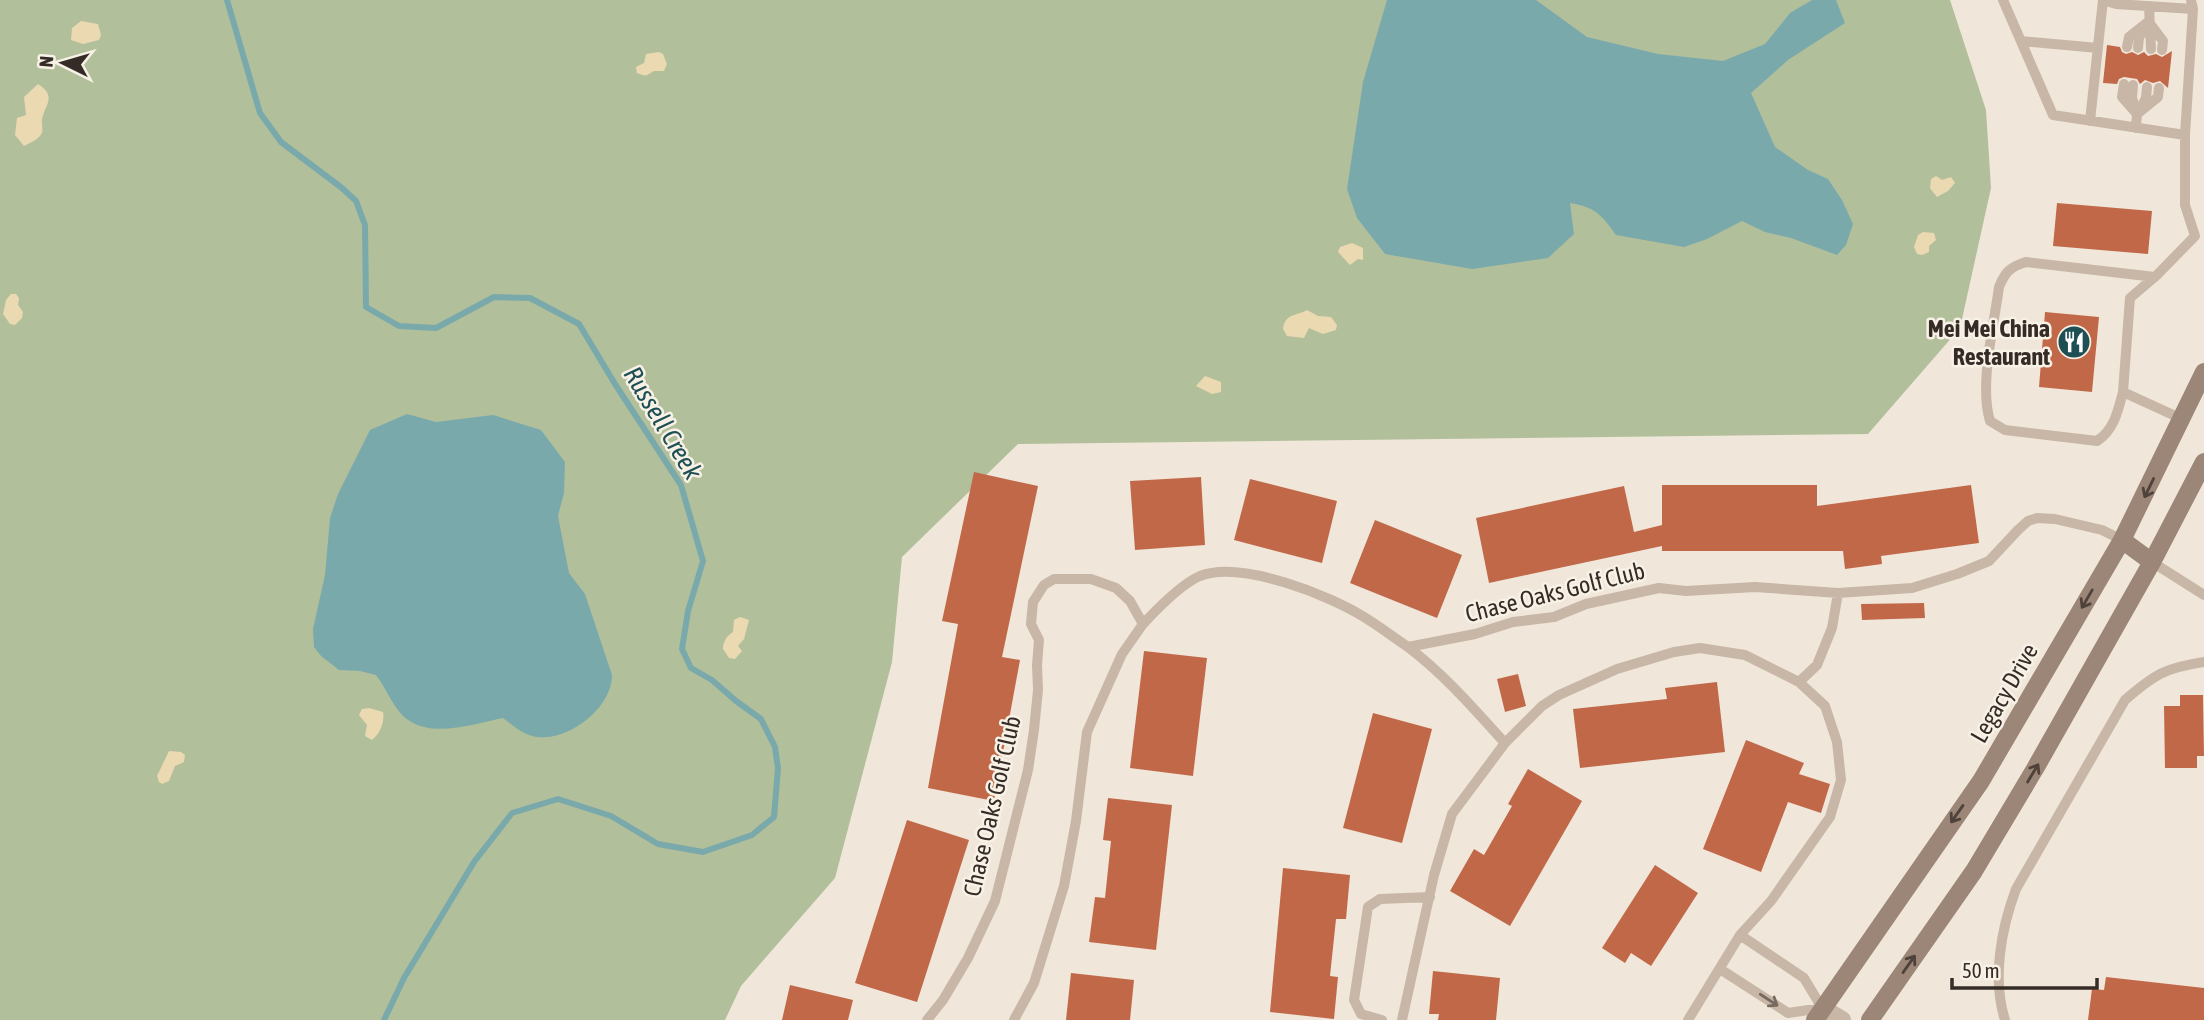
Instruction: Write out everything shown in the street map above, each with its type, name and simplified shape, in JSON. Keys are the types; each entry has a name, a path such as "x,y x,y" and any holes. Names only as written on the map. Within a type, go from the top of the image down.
{"main road":[{"name":"Legacy Drive","path":"1819,1014 1981,781 2122,540 2204,372"},
{"path":"1870,1020 1974,872 2152,562 2204,463"},
{"path":"2122,540 2152,562"}],"street":[{"path":"1819,1014 1842,1020"}],"lane":[{"path":"2003,0 2053,116 2185,135"},
{"path":"2090,121 2103,0 2149,7 2192,4 2185,135 2185,205 2200,237 2130,298 2123,393 2117,416 2105,436 2097,441 2005,429 1990,421 1985,405 1986,387 1999,287 2004,274 2012,266 2025,262 2154,277"},
{"path":"2149,7 2151,49"},
{"path":"2133,48 2129,37 2148,22"},
{"path":"2148,22 2163,41 2162,50"},
{"path":"2021,41 2098,48"},
{"path":"2128,85 2122,97 2137,114"},
{"path":"2136,128 2137,114 2146,98 2147,87"},
{"path":"2137,114 2158,97 2159,88"},
{"path":"2123,393 2182,419"},
{"name":"Chase Oaks Golf Club","path":"1408,647 1475,634 1513,622 1554,617 1586,604 1659,588 1686,591 1755,587 1838,593 1912,588 1989,561 2028,521 2037,518 2055,519 2102,530 2122,540"},
{"path":"2152,562 2204,595"},
{"path":"1014,1020 1034,983 1064,886 1076,821 1087,732 1122,654 1143,624 1164,601 1200,576 1225,572 1292,584 1362,615 1432,665 1505,743"},
{"name":"Chase Oaks Golf Club","path":"927,1020 943,1000 968,958 995,901 1028,770 1034,730 1039,640 1031,624 1033,602 1044,584 1054,579 1091,579 1115,587 1130,601 1143,624"},
{"path":"1799,682 1817,665 1832,628 1838,593"},
{"path":"1402,1020 1452,814 1505,743 1542,706 1559,695 1617,669 1674,652 1700,648 1745,655 1799,682 1825,706 1837,742 1841,780 1830,817 1771,901 1740,935 1688,1020"},
{"path":"2005,1020 1999,1002 2000,968 2007,913 2016,889 2125,700 2152,676 2181,665 2204,662"},
{"path":"1382,1020 1361,1014 1354,1000 1368,907 1380,900 1430,897"},
{"path":"1720,969 1788,1013 1819,1014 1804,978 1740,935"}],"green space":[{"path":"0,0 1950,0 1986,110 1991,188 1960,328 1868,434 1018,444 902,557 892,662 835,878 741,986 725,1020 0,1020"}],"sand":[{"path":"81,21 98,24 101,35 99,40 83,44 71,40 72,28"},
{"path":"646,54 663,54 667,64 664,71 654,71 646,75 637,73 636,67 644,63"},
{"path":"38,84 49,97 42,120 42,131 41,135 24,146 15,135 17,118 26,115 24,97"},
{"path":"1936,176 1942,180 1951,177 1955,183 1937,197 1930,188 1931,179"},
{"path":"1923,232 1934,233 1936,240 1929,246 1929,252 1922,255 1917,254 1914,247 1918,235"},
{"path":"1352,243 1363,248 1363,260 1358,259 1350,265 1338,252 1340,247"},
{"path":"11,294 16,294 19,298 18,305 23,312 22,318 15,325 10,324 3,314 6,300"},
{"path":"1307,310 1318,316 1331,317 1337,325 1336,330 1323,334 1309,328 1304,338 1287,336 1283,329 1286,320"},
{"path":"1205,376 1221,382 1221,392 1212,394 1196,386"},
{"path":"740,617 749,620 744,639 738,646 742,651 735,659 729,658 723,649 724,644 733,632 734,620"},
{"path":"362,709 383,712 380,731 372,740 365,736 367,725 359,715"},
{"path":"169,751 181,752 185,755 184,762 175,766 169,781 162,784 157,776"}],"water":[{"path":"1387,0 1536,0 1587,37 1658,54 1723,61 1765,44 1790,13 1812,0 1836,0 1845,23 1788,60 1751,93 1775,147 1808,170 1828,179 1842,200 1853,224 1846,245 1837,255 1791,238 1765,232 1742,221 1707,239 1684,247 1616,235 1597,213 1570,203 1574,234 1548,258 1472,269 1385,254 1357,218 1347,189 1363,82"},
{"path":"407,414 436,422 493,415 541,430 565,462 564,493 558,516 569,573 585,594 612,675 605,699 597,710 575,728 562,734 537,737 523,732 503,718 452,728 425,727 403,716 376,675 339,670 314,647 313,629 325,575 330,518 338,494 370,430"}],"building":[{"path":"2107,45 2120,47 2126,54 2132,52 2138,55 2144,52 2148,56 2156,54 2162,57 2172,51 2168,88 2160,81 2153,83 2145,80 2140,84 2137,79 2124,77 2119,79 2117,84 2103,83"},
{"path":"2057,203 2152,211 2148,254 2053,246"},
{"path":"2045,312 2099,317 2092,392 2039,387"},
{"path":"974,472 1038,486 1002,657 1020,660 994,801 928,788 958,624 942,621"},
{"path":"1201,477 1205,545 1135,550 1130,481"},
{"path":"1250,479 1337,501 1322,563 1234,540"},
{"path":"1662,485 1817,485 1817,506 1971,485 1979,543 1881,556 1882,564 1845,569 1843,551 1662,551 1662,546 1489,583 1476,518 1624,486 1634,532 1662,525"},
{"path":"1375,520 1462,555 1437,618 1350,583"},
{"path":"1924,603 1925,618 1862,620 1861,604"},
{"path":"1144,651 1207,658 1193,776 1130,768"},
{"path":"1518,674 1526,706 1505,712 1497,679"},
{"path":"1717,682 1725,752 1580,768 1573,709 1667,699 1665,688"},
{"path":"2180,695 2203,695 2204,756 2197,756 2197,768 2165,768 2164,706 2180,706"},
{"path":"1373,713 1432,729 1402,843 1343,828"},
{"path":"1746,740 1804,763 1799,774 1830,784 1821,813 1788,802 1761,872 1703,849"},
{"path":"1528,769 1582,801 1510,926 1450,891 1474,849 1484,855 1512,806 1508,804"},
{"path":"1108,798 1172,805 1156,950 1089,942 1095,897 1105,898 1111,841 1103,840"},
{"path":"907,820 969,840 917,1002 855,983"},
{"path":"1655,865 1698,893 1651,966 1631,953 1625,963 1602,948"},
{"path":"1283,868 1350,875 1346,919 1336,919 1330,976 1338,977 1334,1019 1270,1012"},
{"path":"1433,971 1500,978 1496,1020 1438,1020 1439,1014 1429,1014"},
{"path":"1071,973 1134,980 1130,1020 1066,1020"},
{"path":"2106,977 2204,988 2204,1020 2088,1020 2092,989 2104,990"},
{"path":"790,985 853,1000 848,1020 782,1020"}],"waterway":[{"name":"Russell Creek","path":"227,0 260,113 281,142 356,201 365,225 366,307 399,326 436,328 494,297 530,298 579,324 681,485 703,561 688,611 682,649 691,668 712,680 761,719 775,747 778,768 774,817 752,835 703,852 658,844 611,816 558,799 512,813 474,862 404,978 384,1020"}],"place":[{"name":"Mei Mei China Restaurant","path":"2074,342"}]}
